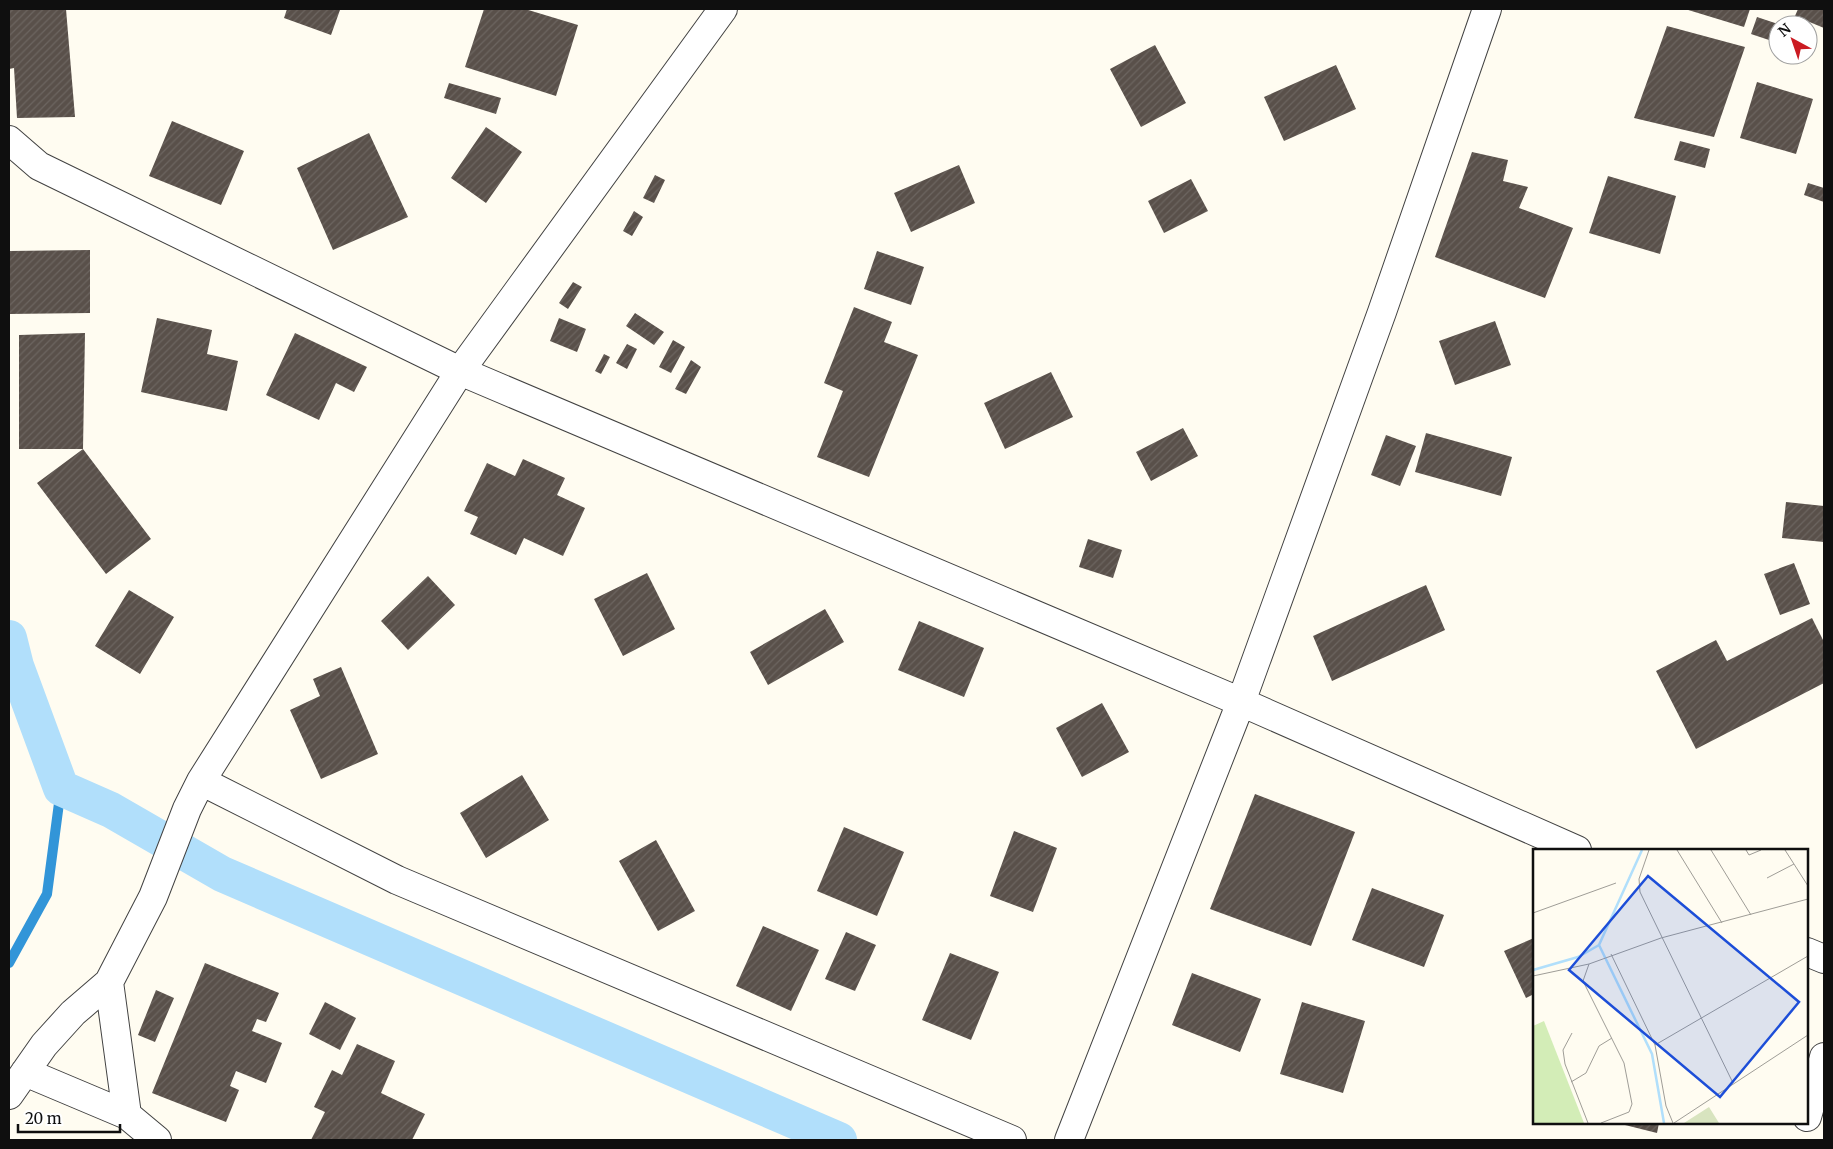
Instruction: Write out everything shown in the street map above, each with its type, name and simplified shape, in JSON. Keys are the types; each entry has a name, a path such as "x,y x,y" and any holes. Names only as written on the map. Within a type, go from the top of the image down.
{"street":[{"path":"9,1095 44,1045 73,1013 109,982 153,897 187,809 201,781 460,371 723,9"},
{"path":"1069,1140 1241,702 1382,312 1487,9"},
{"path":"9,140 39,166 460,371 1241,702 1575,849"},
{"path":"201,781 397,880 1012,1140"},
{"path":"1808,952 1824,959"},
{"path":"109,982 127,1115"},
{"path":"1808,1113 1824,1057"},
{"path":"25,1072 127,1115 158,1140"},
{"path":"1800,1140 1805,1124"}],"building":[{"path":"9,9 66,9 75,117 17,118 14,68 9,69"},
{"path":"287,9 340,10 331,35 284,18"},
{"path":"484,9 525,9 578,25 556,96 465,67"},
{"path":"1685,9 1750,9 1744,27"},
{"path":"1798,9 1824,9 1824,28 1818,26 1818,15 1795,15"},
{"path":"1757,17 1768,21 1768,40 1751,34"},
{"path":"1667,26 1745,47 1714,137 1634,118"},
{"path":"1155,45 1186,103 1141,127 1110,69"},
{"path":"1336,65 1356,109 1284,141 1264,97"},
{"path":"1757,82 1813,99 1796,154 1740,138"},
{"path":"449,83 501,98 496,114 444,98"},
{"path":"172,121 244,151 221,205 149,176"},
{"path":"486,127 522,152 486,203 451,178"},
{"path":"369,133 408,217 333,250 297,168"},
{"path":"1680,141 1710,149 1705,168 1674,160"},
{"path":"1472,152 1508,160 1503,181 1528,187 1519,208 1573,228 1545,298 1435,257"},
{"path":"959,165 975,203 911,232 894,193"},
{"path":"655,175 665,180 654,203 643,198"},
{"path":"1608,176 1676,196 1660,254 1589,233"},
{"path":"1191,179 1208,211 1164,233 1148,201"},
{"path":"1808,183 1824,188 1824,202 1804,195"},
{"path":"634,211 643,217 632,236 623,231"},
{"path":"90,250 90,313 9,314 9,251"},
{"path":"877,251 924,267 911,305 864,289"},
{"path":"573,282 582,287 568,309 559,303"},
{"path":"854,307 892,322 884,342 918,355 869,477 817,457 843,391 824,383"},
{"path":"635,313 664,332 654,345 626,326"},
{"path":"157,318 212,330 207,354 238,361 227,411 141,392"},
{"path":"559,318 586,329 577,352 550,341"},
{"path":"1495,321 1511,365 1455,385 1439,341"},
{"path":"85,333 83,449 19,449 19,335"},
{"path":"295,333 367,367 354,392 336,383 319,420 266,395"},
{"path":"673,340 685,347 671,373 659,367"},
{"path":"627,344 637,349 627,369 616,363"},
{"path":"604,354 610,357 601,374 595,371"},
{"path":"691,360 701,367 686,394 675,389"},
{"path":"1051,372 1073,417 1005,449 984,403"},
{"path":"1183,428 1198,456 1151,481 1136,452"},
{"path":"1426,433 1512,457 1501,496 1415,472"},
{"path":"1386,435 1416,446 1400,486 1371,475"},
{"path":"83,449 151,539 106,574 37,483"},
{"path":"523,459 565,478 557,495 585,508 563,556 524,538 516,555 470,534 478,517 464,511 487,463 515,476"},
{"path":"1786,502 1824,506 1824,542 1782,538"},
{"path":"1088,539 1122,550 1113,578 1079,567"},
{"path":"1794,563 1810,604 1780,615 1764,574"},
{"path":"647,573 675,629 623,656 594,599"},
{"path":"428,576 455,605 408,650 381,621"},
{"path":"1426,585 1445,630 1332,681 1313,636"},
{"path":"129,590 174,617 140,674 95,646"},
{"path":"825,609 844,642 768,685 750,652"},
{"path":"1812,618 1824,642 1824,683 1696,749 1656,671 1716,640 1727,661"},
{"path":"919,621 984,648 964,697 898,670"},
{"path":"341,667 378,754 321,779 290,710 320,696 313,679"},
{"path":"1102,703 1129,752 1082,777 1056,728"},
{"path":"522,775 549,820 486,858 460,813"},
{"path":"1255,794 1355,832 1311,946 1210,909"},
{"path":"844,827 904,852 877,916 817,891"},
{"path":"1014,831 1057,848 1033,912 990,896"},
{"path":"656,840 695,911 658,931 619,861"},
{"path":"1372,888 1444,915 1424,967 1352,940"},
{"path":"763,926 819,950 791,1011 736,986"},
{"path":"846,932 876,945 855,991 825,979"},
{"path":"1533,938 1533,994 1526,998 1504,951"},
{"path":"950,953 999,972 971,1040 922,1020"},
{"path":"205,963 279,993 266,1022 257,1019 252,1031 282,1043 266,1083 236,1071 230,1086 239,1090 226,1122 152,1093"},
{"path":"1192,973 1261,999 1240,1052 1172,1025"},
{"path":"156,990 174,998 155,1042 138,1035"},
{"path":"325,1002 356,1018 340,1050 309,1034"},
{"path":"1302,1002 1365,1021 1343,1093 1280,1074"},
{"path":"357,1044 395,1061 381,1093 425,1114 412,1140 311,1140 325,1112 314,1107 332,1070 342,1075"},
{"path":"1621,1124 1659,1124 1657,1133"}],"waterway":[{"path":"9,638 16,666 61,788 111,810 222,874 839,1140"},
{"path":"9,963 47,894 61,788"}]}
